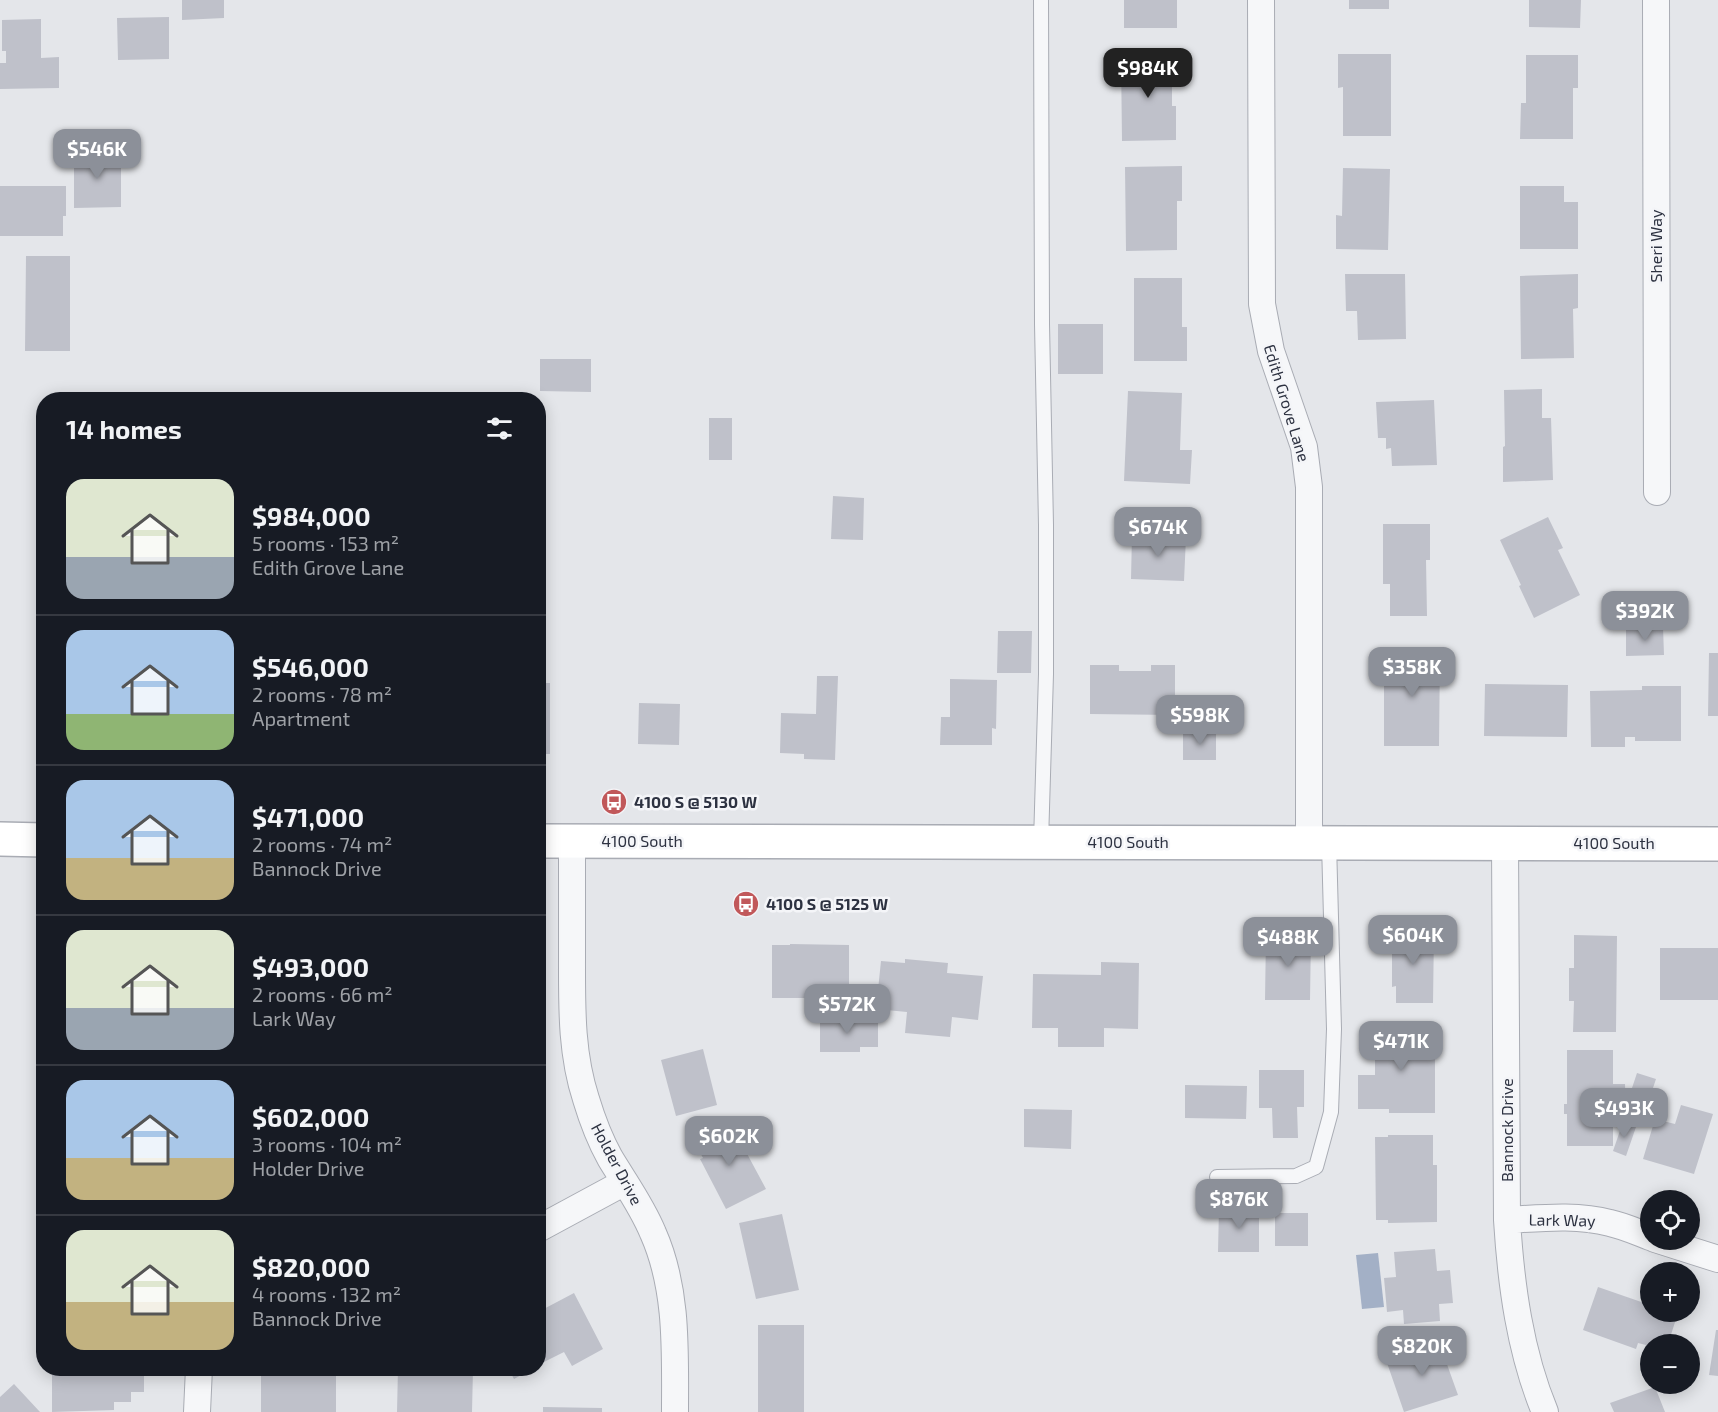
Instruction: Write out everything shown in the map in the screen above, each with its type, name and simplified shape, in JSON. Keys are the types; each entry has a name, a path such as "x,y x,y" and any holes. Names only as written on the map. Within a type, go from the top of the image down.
{"main road":[{"path":"0,839 36,840"},
{"name":"4100 South","path":"546,841 1718,844"}],"street":[{"name":"Edith Grove Lane","path":"1261,0 1262,304 1271,351 1304,447 1309,487 1319,843"},
{"name":"Sheri Way","path":"1656,0 1657,492"},
{"name":"Holder Drive","path":"572,841 574,1045 585,1099 609,1155 654,1234 669,1286 675,1354 675,1412"},
{"name":"Bannock Drive","path":"1505,843 1508,1220 1514,1293 1530,1367 1545,1412"},
{"path":"546,1225 625,1182"},
{"name":"Lark Way","path":"1508,1220 1592,1219 1640,1233"},
{"path":"1690,1250 1718,1259"},
{"path":"197,1412 199,1376"}],"lane":[{"path":"1041,0 1042,324 1047,525 1046,674 1041,842"},
{"path":"1217,1177 1296,1176 1316,1167 1331,1112 1334,1029 1319,843"}],"water":[{"path":"1378,1253 1384,1307 1362,1309 1356,1255"}],"building":[{"path":"182,0 224,0 224,18 182,20"},
{"path":"1124,0 1177,0 1177,28 1124,28"},
{"path":"1349,0 1389,0 1389,9 1349,9"},
{"path":"1529,0 1581,0 1580,28 1529,27"},
{"path":"169,17 169,59 118,60 117,18"},
{"path":"41,19 41,58 59,57 59,88 0,89 0,63 6,63 6,51 2,51 2,20"},
{"path":"1338,54 1391,54 1391,136 1343,136 1343,87 1338,88"},
{"path":"1526,55 1578,55 1578,88 1573,88 1573,139 1520,139 1521,103 1526,103"},
{"path":"1172,56 1172,106 1176,106 1176,140 1122,141 1121,57"},
{"path":"74,152 121,152 121,207 74,208"},
{"path":"1182,166 1182,201 1177,201 1177,250 1126,251 1125,167"},
{"path":"1343,168 1390,169 1388,250 1336,249 1336,215 1342,216"},
{"path":"0,186 66,186 63,236 0,236"},
{"path":"1520,186 1564,186 1564,202 1578,202 1578,249 1520,249"},
{"path":"26,256 70,256 70,351 25,351"},
{"path":"1345,274 1405,274 1406,339 1358,340 1357,311 1346,311"},
{"path":"1578,274 1578,308 1573,309 1574,358 1521,359 1520,276"},
{"path":"1134,278 1182,278 1182,327 1187,327 1187,361 1134,361"},
{"path":"1058,324 1103,324 1103,374 1058,374"},
{"path":"540,359 591,359 591,392 540,391"},
{"path":"1542,389 1542,418 1551,418 1553,480 1503,482 1504,390"},
{"path":"1128,391 1182,393 1180,450 1192,450 1190,484 1124,481"},
{"path":"1434,400 1437,465 1392,466 1391,448 1386,449 1386,438 1378,438 1376,402"},
{"path":"709,418 732,418 732,460 709,460"},
{"path":"833,496 864,498 863,540 831,539"},
{"path":"1548,517 1563,548 1558,550 1580,595 1534,618 1500,540"},
{"path":"1383,524 1430,524 1430,560 1426,560 1427,616 1390,616 1390,584 1383,584"},
{"path":"1132,535 1186,537 1184,581 1131,579"},
{"path":"1663,627 1664,655 1626,656 1626,628"},
{"path":"998,631 1032,631 1031,673 997,673"},
{"path":"1384,650 1440,650 1439,746 1384,746"},
{"path":"1709,653 1718,653 1718,716 1708,716"},
{"path":"1090,665 1119,665 1119,671 1151,671 1151,665 1175,665 1175,715 1090,714"},
{"path":"817,676 838,676 835,760 804,759 804,754 780,753 781,713 816,714"},
{"path":"950,679 997,680 996,729 992,728 992,745 940,745 941,717 950,717"},
{"path":"546,683 550,683 550,754 546,754"},
{"path":"1485,684 1568,685 1567,737 1484,736"},
{"path":"1642,686 1681,686 1681,741 1635,741 1635,737 1625,737 1625,747 1591,747 1590,691 1642,690"},
{"path":"639,703 680,704 679,745 638,744"},
{"path":"1183,732 1216,732 1216,760 1183,760"},
{"path":"1392,930 1434,930 1433,1003 1396,1003 1396,986 1392,987"},
{"path":"1266,935 1311,935 1310,1000 1265,1000"},
{"path":"1574,935 1617,936 1616,1032 1573,1032 1574,1001 1569,1001 1569,968 1574,968"},
{"path":"772,945 849,945 849,998 772,998"},
{"path":"1660,948 1718,948 1718,1000 1660,1000"},
{"path":"905,959 948,963 947,973 983,976 978,1020 952,1017 950,1037 905,1033 907,1012 876,1009 881,961 905,963"},
{"path":"1101,962 1139,963 1138,1029 1104,1028 1104,1047 1058,1047 1058,1028 1032,1028 1033,974 1101,975"},
{"path":"820,1018 860,1018 860,1022 878,1022 878,1047 860,1047 860,1052 820,1052"},
{"path":"1435,1027 1435,1113 1389,1113 1389,1109 1358,1109 1358,1075 1375,1075 1375,1028"},
{"path":"703,1049 717,1105 676,1116 661,1060"},
{"path":"1567,1050 1613,1050 1613,1084 1625,1084 1626,1113 1613,1113 1613,1146 1567,1146 1567,1114 1564,1114 1564,1104 1567,1104"},
{"path":"1259,1070 1304,1070 1304,1107 1297,1107 1298,1138 1273,1138 1272,1108 1259,1108"},
{"path":"1637,1073 1656,1079 1650,1097 1631,1091"},
{"path":"1185,1085 1247,1086 1246,1119 1185,1118"},
{"path":"1681,1105 1713,1114 1694,1174 1643,1159 1655,1119 1675,1124"},
{"path":"1024,1109 1072,1110 1071,1149 1024,1147"},
{"path":"1623,1122 1636,1127 1626,1156 1613,1151"},
{"path":"731,1124 766,1189 726,1209 700,1159 703,1158 695,1143"},
{"path":"1388,1135 1433,1135 1433,1165 1437,1165 1437,1222 1388,1223 1388,1220 1376,1220 1375,1137 1388,1137"},
{"path":"1219,1208 1259,1208 1259,1252 1218,1252"},
{"path":"1275,1213 1308,1213 1308,1246 1275,1246"},
{"path":"782,1214 799,1290 756,1299 739,1223"},
{"path":"1435,1249 1437,1271 1450,1270 1453,1303 1439,1304 1440,1321 1404,1324 1403,1310 1387,1312 1384,1278 1396,1277 1394,1252"},
{"path":"1598,1287 1640,1302 1640,1322 1675,1322 1671,1334 1640,1334 1640,1344 1638,1343 1636,1349 1583,1330"},
{"path":"574,1293 603,1349 572,1366 564,1352 546,1361 546,1308"},
{"path":"758,1325 804,1325 804,1412 758,1412"},
{"path":"1716,1330 1718,1330 1718,1376 1709,1375"},
{"path":"1439,1342 1458,1395 1404,1412 1386,1360"},
{"path":"52,1376 144,1376 144,1392 131,1392 131,1402 114,1402 114,1410 52,1412"},
{"path":"261,1376 336,1376 336,1412 261,1412"},
{"path":"398,1376 473,1376 472,1412 397,1412"},
{"path":"14,1384 40,1412 0,1412 0,1397"},
{"path":"1640,1392 1658,1394 1665,1412 1614,1412 1610,1403"},
{"path":"543,1407 602,1408 602,1412 543,1412"}],"place":[{"name":"4100 S @ 5130 W","path":"614,802"},
{"name":"4100 S @ 5125 W","path":"746,904"}]}
